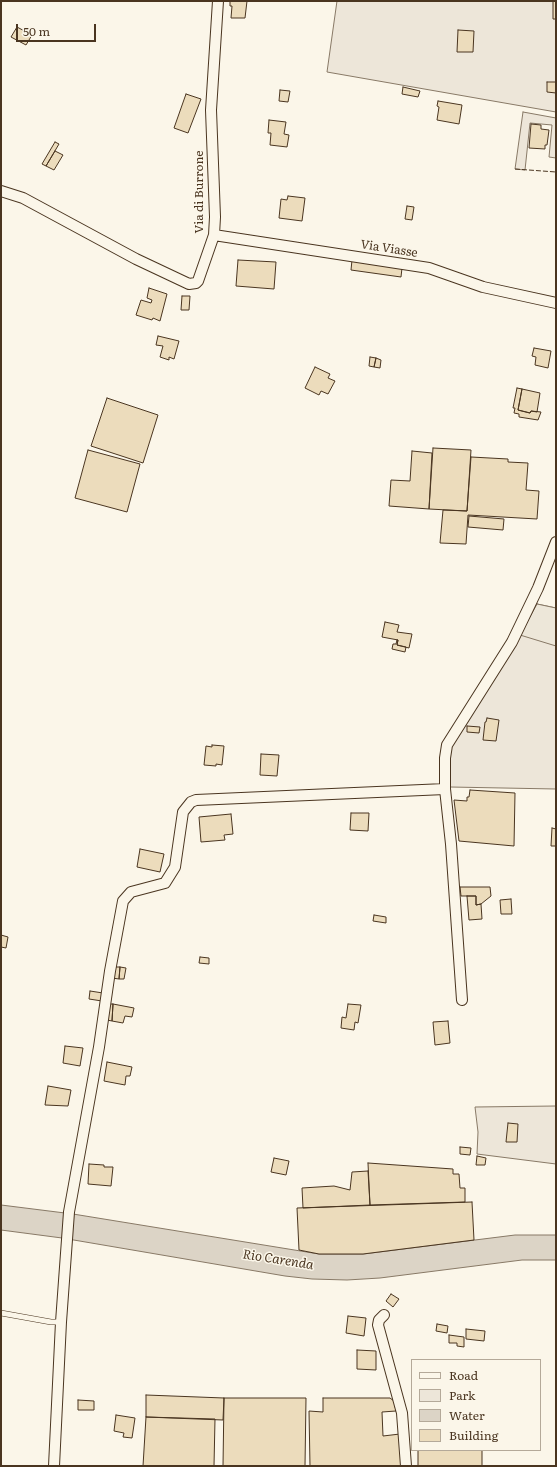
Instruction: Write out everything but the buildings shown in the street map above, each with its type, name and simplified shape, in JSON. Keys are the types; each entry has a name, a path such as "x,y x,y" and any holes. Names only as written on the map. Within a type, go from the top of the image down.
{"street":[{"name":"Via di Burrone","path":"1,191 23,198 136,260 189,284 196,283 200,278 214,235 215,217 211,110 218,1"},
{"name":"Via Viasse","path":"214,235 429,268 483,288 556,303"},
{"path":"462,1000 451,844 445,789 445,758 447,745 512,642 538,588 556,542"},
{"path":"54,1466 61,1322 69,1212 99,1047 110,971 123,901 131,892 165,883 174,867 182,818 186,807 190,802 202,799 445,789"},
{"path":"384,1315 379,1320 378,1325 402,1413 406,1466"}],"lane":[{"path":"1,1313 51,1322 61,1322"}],"green space":[{"path":"337,1 556,1 556,112 327,72"},
{"path":"523,112 556,118 556,158 549,157 552,125 530,123 525,170 515,169"},
{"path":"537,604 556,608 556,789 450,787 449,754 455,739 520,635"},
{"path":"556,1106 556,1164 477,1154 478,1132 475,1107"}],"shaded area":[{"path":"537,604 556,608 556,646 520,635"}],"water":[{"name":"Rio Carenda","path":"1,1205 73,1214 319,1254 363,1254 515,1235 556,1235 556,1260 522,1260 380,1278 347,1280 312,1279 285,1276 62,1238 1,1230"}],"fence":[{"path":"515,169 556,172"}]}
